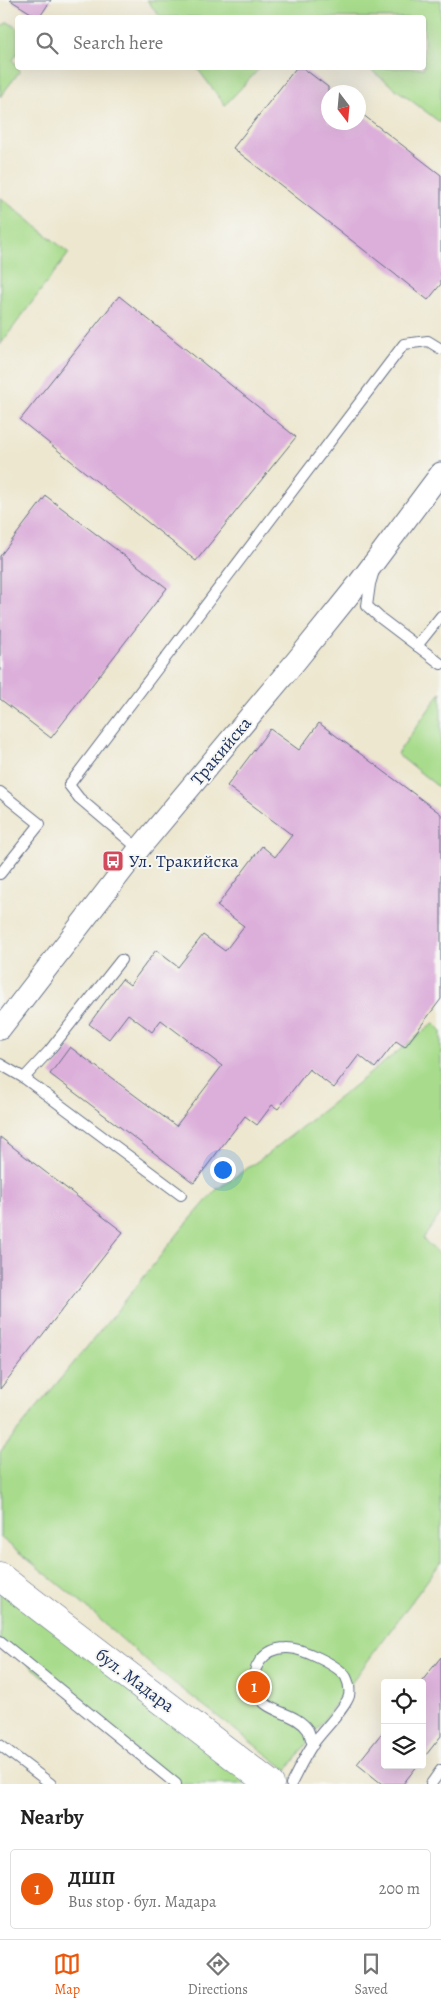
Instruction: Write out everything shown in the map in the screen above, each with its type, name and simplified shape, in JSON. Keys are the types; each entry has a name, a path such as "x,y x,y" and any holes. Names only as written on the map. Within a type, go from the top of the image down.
{"main road":[{"name":"бул. Мадара","path":"0,1577 270,1784"}],"street":[{"name":"Тракийска","path":"0,1029 139,849 296,661 441,473"}],"lane":[{"path":"139,849 79,798 68,785 404,344 428,341 441,349"},
{"path":"382,551 370,584 367,606 378,617 441,664"},
{"path":"417,646 441,616"},
{"path":"0,792 40,824 0,874"},
{"path":"24,1078 49,1051 121,960"},
{"path":"0,1064 24,1078 181,1195"},
{"path":"0,1641 176,1784"},
{"path":"291,1784 313,1745 346,1702 350,1689 348,1682 341,1672 328,1663 298,1650 276,1649 258,1664 254,1681 257,1695 268,1707 294,1718 308,1730 313,1745"},
{"path":"0,1745 51,1784"},
{"path":"431,1784 441,1770"}],"green space":[{"path":"147,0 441,0 441,123 371,70 426,70 426,15 158,15"},
{"path":"8,22 15,27 15,57 13,60 15,70 20,71 0,97 0,27"},
{"path":"199,70 258,70 225,105"},
{"path":"0,197 69,253 0,345"},
{"path":"441,692 441,789 397,754"},
{"path":"434,1023 441,1030 441,1213 423,1239 441,1256 441,1562 287,1770 151,1665 77,1599 0,1537 0,1452 181,1230 216,1190 265,1156"},
{"path":"0,1577 270,1784 176,1784 0,1641"}],"building":[{"path":"10,0 51,0 41,15 34,15"},
{"path":"294,70 306,70 325,85 321,85 321,130 366,130 366,117 441,175 441,284 428,300 233,148"},
{"path":"119,296 296,437 196,561 20,420"},
{"path":"46,496 167,588 51,738 0,699 0,556"},
{"path":"319,723 441,814 441,999 405,1047 396,1041 375,1068 359,1055 334,1088 309,1069 278,1109 272,1105 257,1125 245,1116 194,1183 50,1074 70,1047 176,1126 222,1066 161,1020 152,1032 128,1014 109,1039 89,1024 122,979 130,985 156,950 178,967 203,935 225,951 244,926 217,906 262,846 275,857 292,835 227,786 270,729 299,750"},
{"path":"0,1137 123,1232 0,1389"},
{"path":"441,1657 441,1736 426,1755 426,1679 424,1679"},
{"path":"381,1734 381,1769 415,1769 403,1784 382,1784 357,1764"}],"place":[{"name":"Ул. Тракийска","path":"113,861"},
{"name":"ДШП","path":"254,1687"}]}
